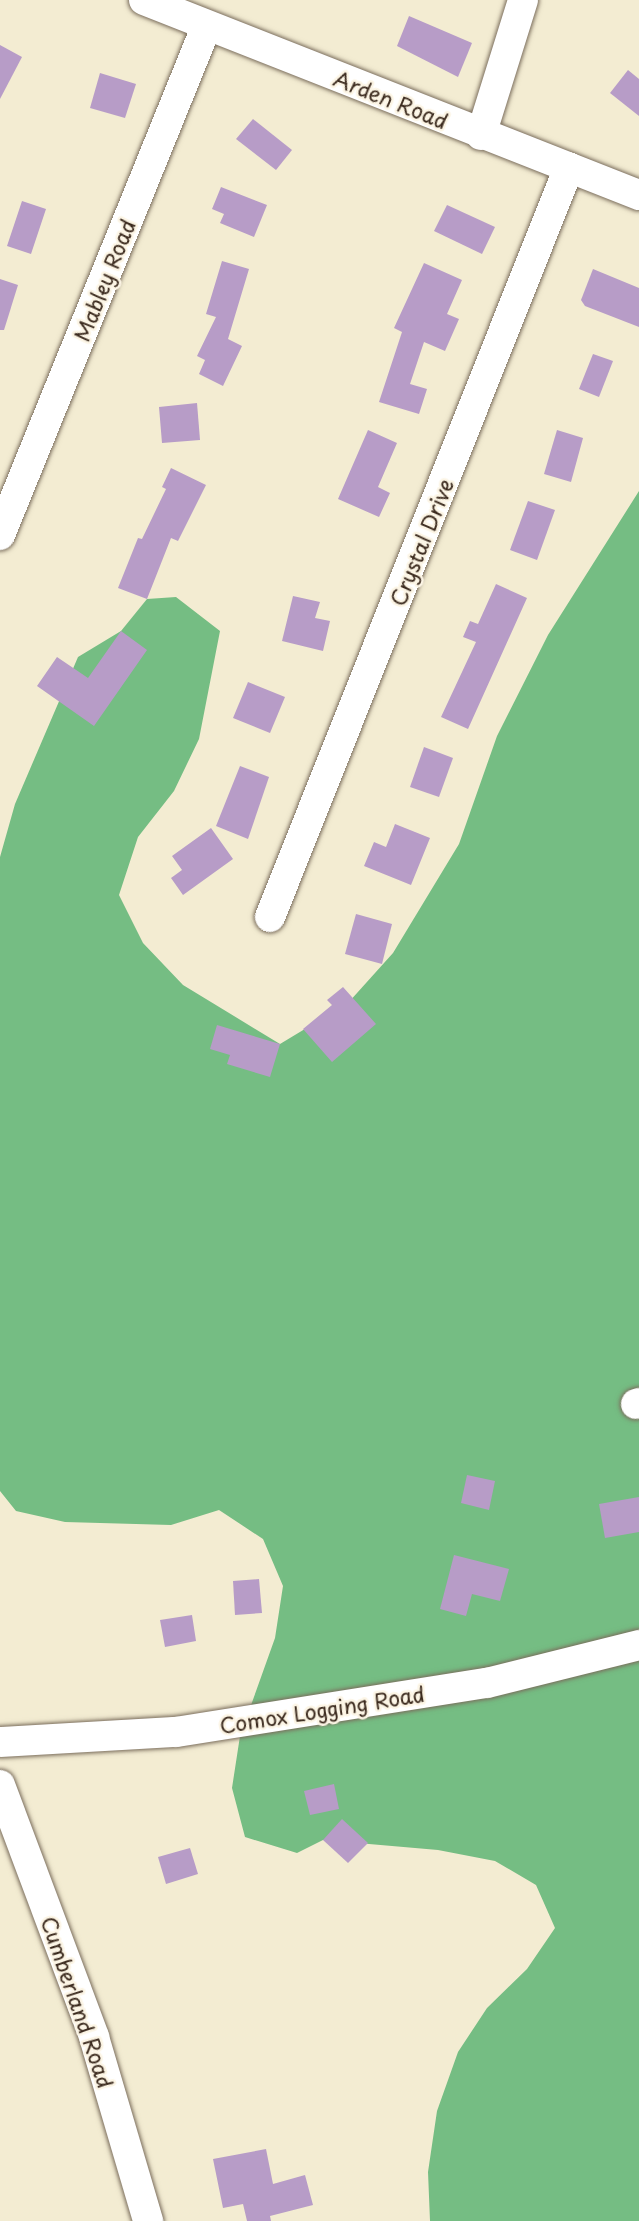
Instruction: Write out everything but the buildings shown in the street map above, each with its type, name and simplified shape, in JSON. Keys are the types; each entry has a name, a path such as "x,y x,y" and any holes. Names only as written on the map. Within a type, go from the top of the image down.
{"street":[{"name":"Arden Road","path":"144,0 639,195"},
{"path":"481,135 523,0"},
{"name":"Mabley Road","path":"0,535 207,25"},
{"name":"Crystal Drive","path":"270,917 569,167"},
{"name":"Comox Logging Road","path":"0,1742 176,1732 487,1683 639,1645"},
{"name":"Cumberland Road","path":"0,1785 94,2037 148,2221"}],"green space":[{"path":"639,491 639,2221 430,2221 428,2172 437,2111 458,2052 487,2008 527,1969 555,1928 536,1885 495,1861 438,1850 323,1840 297,1853 245,1837 232,1788 240,1736 275,1638 283,1586 263,1539 219,1510 171,1525 65,1522 16,1511 0,1491 0,857 15,804 78,657 121,631 147,599 176,597 220,631 199,739 174,791 138,837 119,895 143,943 183,985 280,1044 348,1003 393,953 459,844 497,736 548,635"}]}
